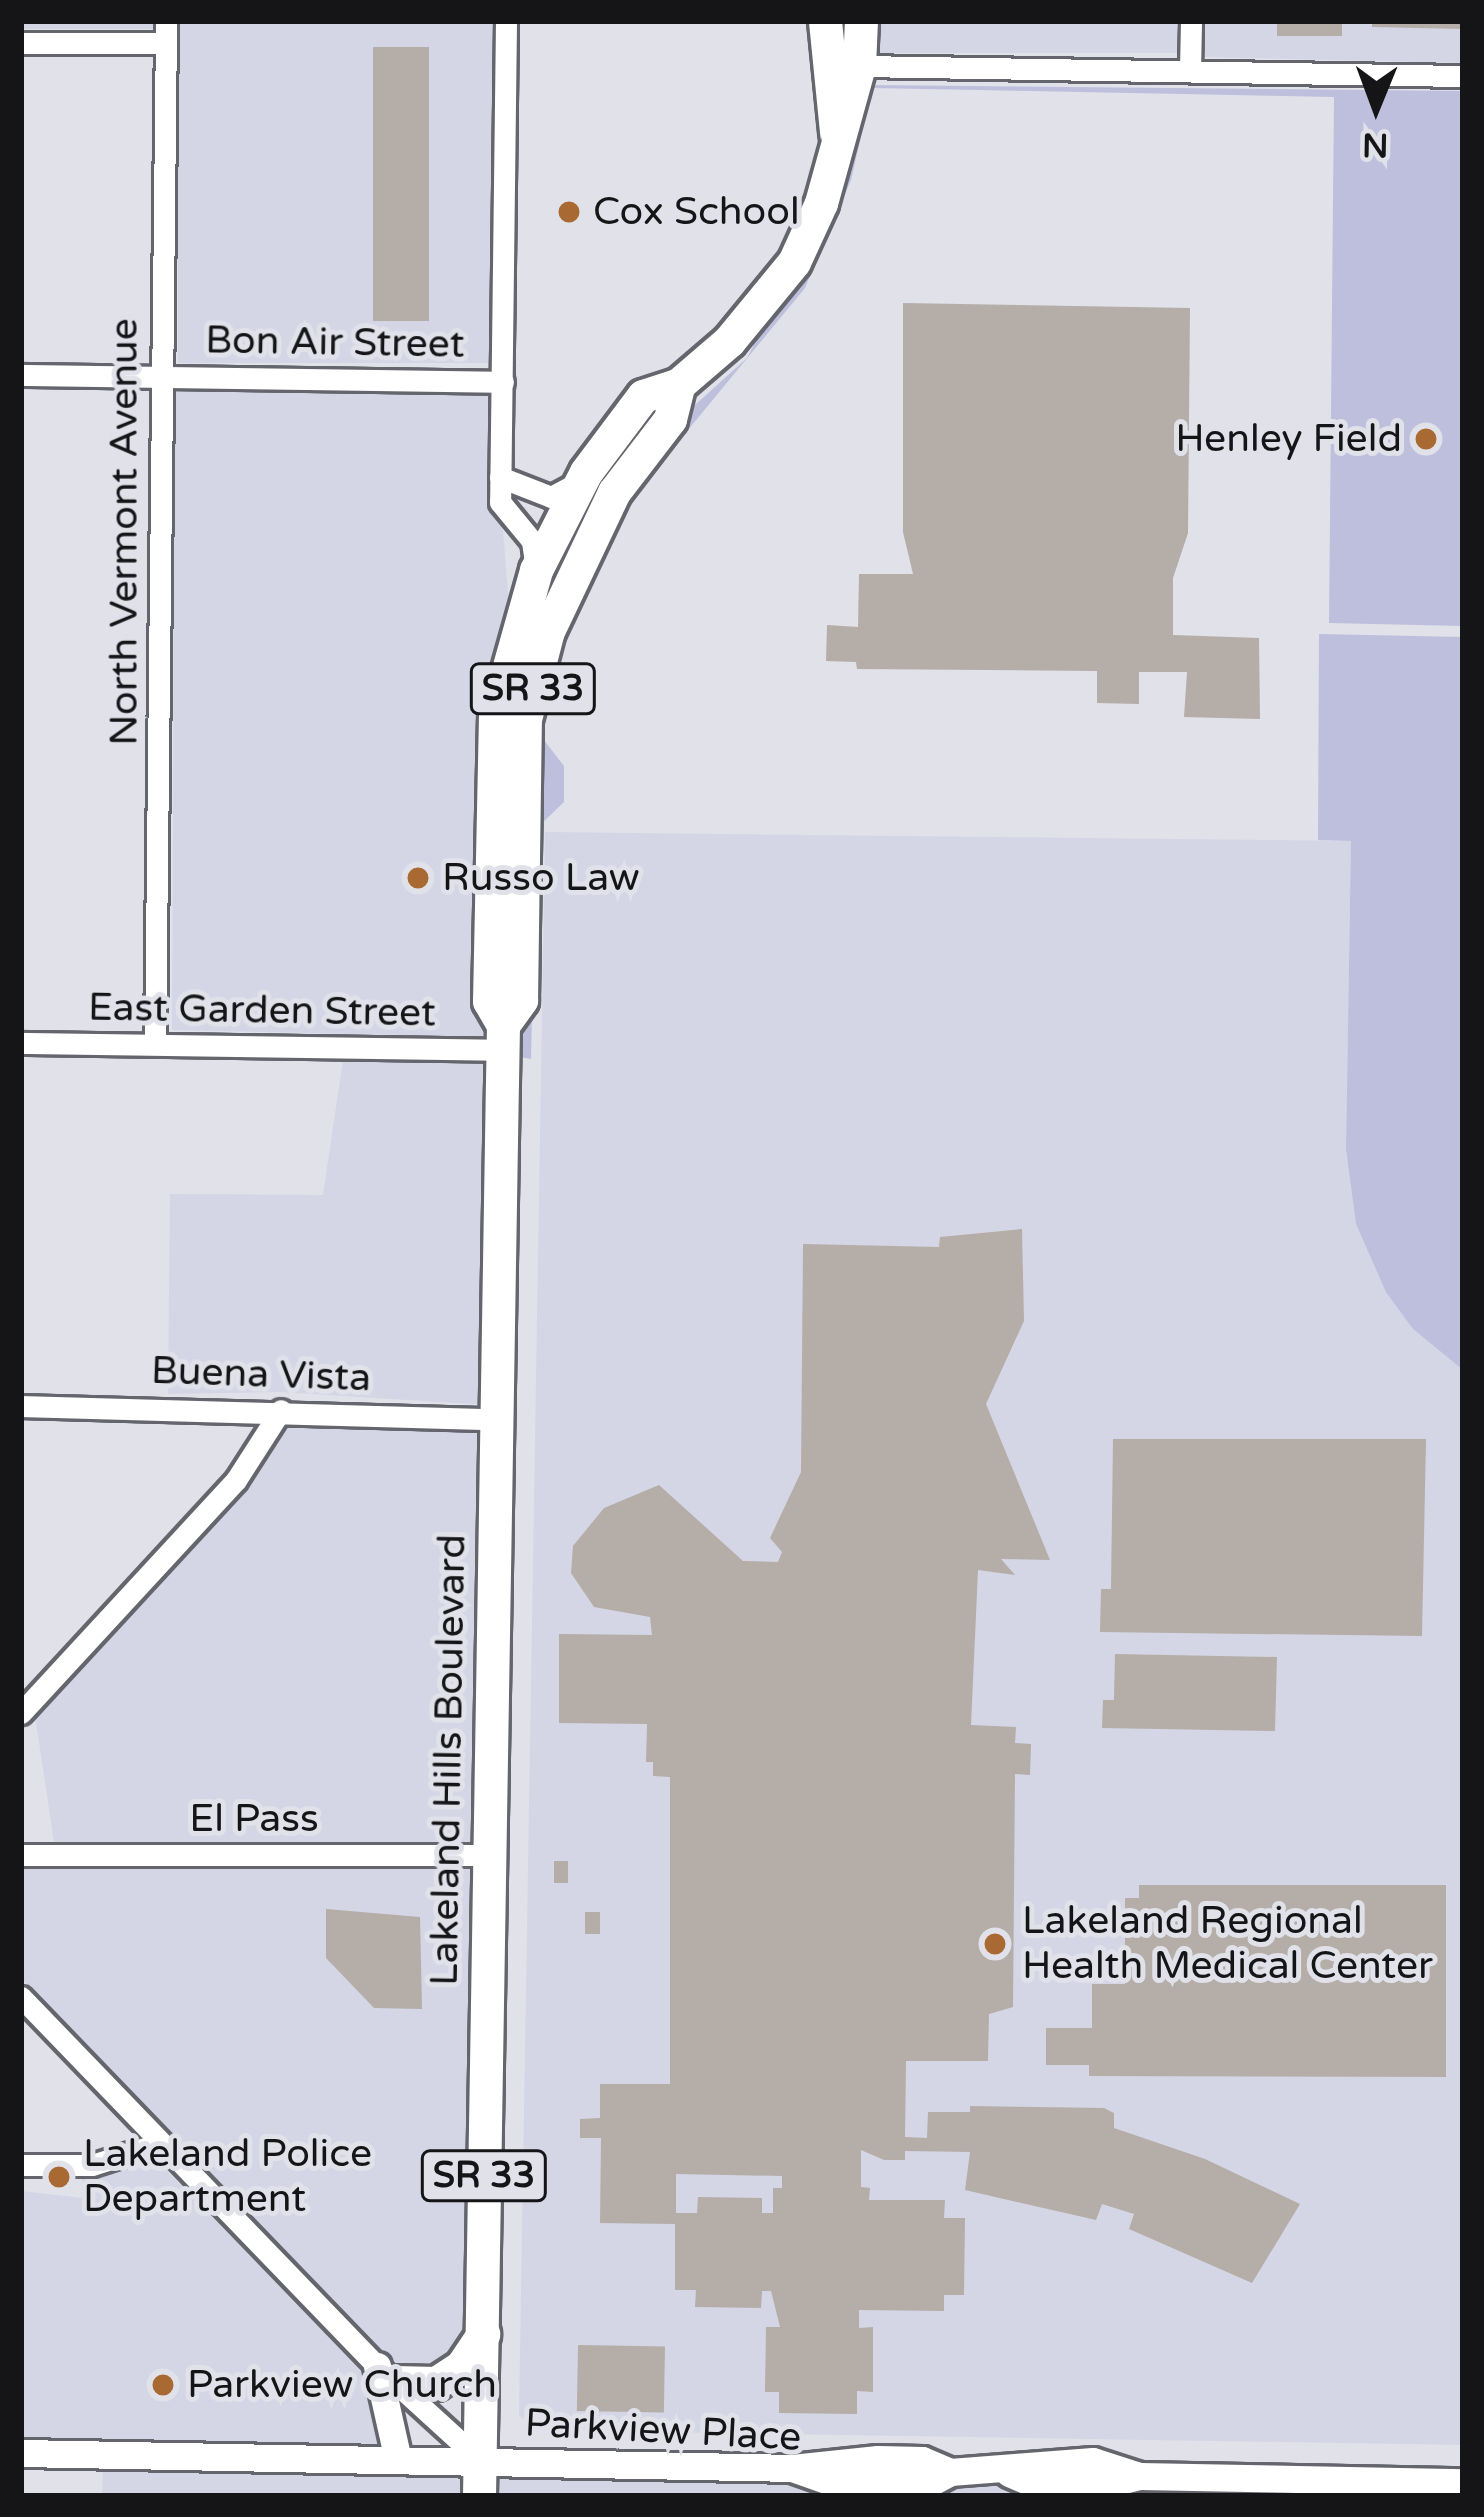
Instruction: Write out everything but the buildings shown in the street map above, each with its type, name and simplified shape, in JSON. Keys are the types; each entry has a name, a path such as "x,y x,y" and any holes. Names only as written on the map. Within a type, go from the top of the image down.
{"main road":[{"name":"Lakeland Hills Boulevard","path":"824,21 837,140"},
{"name":"Lakeland Hills Boulevard","path":"479,2496 503,1038 489,1001 495,716 536,570 586,472 643,396 680,384 729,341 794,262 860,66 860,21"},
{"name":"Lakeland Hills Boulevard","path":"503,1038 521,1000 525,719 548,631 614,492 670,418 680,384"},
{"path":"385,2374 436,2383 461,2367 483,2335"}],"street":[{"path":"506,21 500,502 532,542 536,570"},
{"path":"1190,70 1192,21"},
{"path":"21,43 166,32"},
{"name":"North Vermont Avenue","path":"154,1042 166,32"},
{"path":"860,66 1463,76"},
{"name":"Bon Air Street","path":"21,375 503,382"},
{"path":"500,477 551,497 586,472"},
{"name":"East Garden Street","path":"21,1043 503,1038"},
{"name":"Buena Vista","path":"21,1406 499,1419"},
{"path":"21,1713 236,1480 281,1410"},
{"name":"El Pass","path":"21,1855 487,1855"},
{"path":"21,1997 385,2374 481,2461"},
{"path":"21,2165 92,2164 158,2144"},
{"path":"385,2374 398,2460"},
{"name":"Parkview Place","path":"21,2453 792,2468 835,2483 926,2485 950,2472 1010,2473 1045,2488 1463,2482"}],"shaded area":[{"path":"21,21 155,21 155,29 21,29"},
{"path":"178,21 495,21 495,363 178,363"},
{"path":"872,21 1180,21 1180,53 872,53"},
{"path":"1203,21 1463,21 1463,63 1202,57"},
{"path":"866,85 1463,91 1463,626 1329,623 1334,97 872,88 851,180 805,288 612,522 558,646 540,735 564,766 564,802 536,829 531,1059 514,1056 520,720 633,461 747,358 776,303"},
{"path":"175,389 492,395 513,654 491,1037 172,1030"},
{"path":"1319,634 1463,637 1463,1370 1413,1329 1386,1292 1356,1224 1346,1149 1351,841 1318,840"},
{"name":"Lakeland Regional Health Medical Center","path":"545,832 1351,841 1346,1149 1356,1224 1413,1329 1463,1370 1463,2445 537,2430 519,2416"},
{"path":"343,1060 491,1063 488,1405 279,1392 168,1394 170,1194 323,1195"},
{"path":"287,1423 487,1432 476,1842 54,1842 35,1715 244,1489"},
{"path":"21,1868 475,1868 471,2330 453,2357 433,2370 398,2369 21,1979"},
{"path":"155,2159 367,2374 385,2447 21,2440 21,2191 83,2198 82,2178"},
{"path":"103,2468 468,2474 467,2496 102,2496"},
{"path":"491,2475 791,2482 833,2496 491,2496"},
{"path":"958,2485 1009,2486 1033,2496 933,2496"},
{"path":"1151,2489 1463,2496 1150,2496"}],"place":[{"name":"Cox School","path":"569,212"},
{"name":"Henley Field","path":"1426,439"},
{"name":"Russo Law","path":"418,878"},
{"name":"Lakeland Regional Health Medical Center","path":"995,1944"},
{"name":"Lakeland Police Department","path":"59,2177"},
{"name":"Parkview Church","path":"163,2385"}]}
